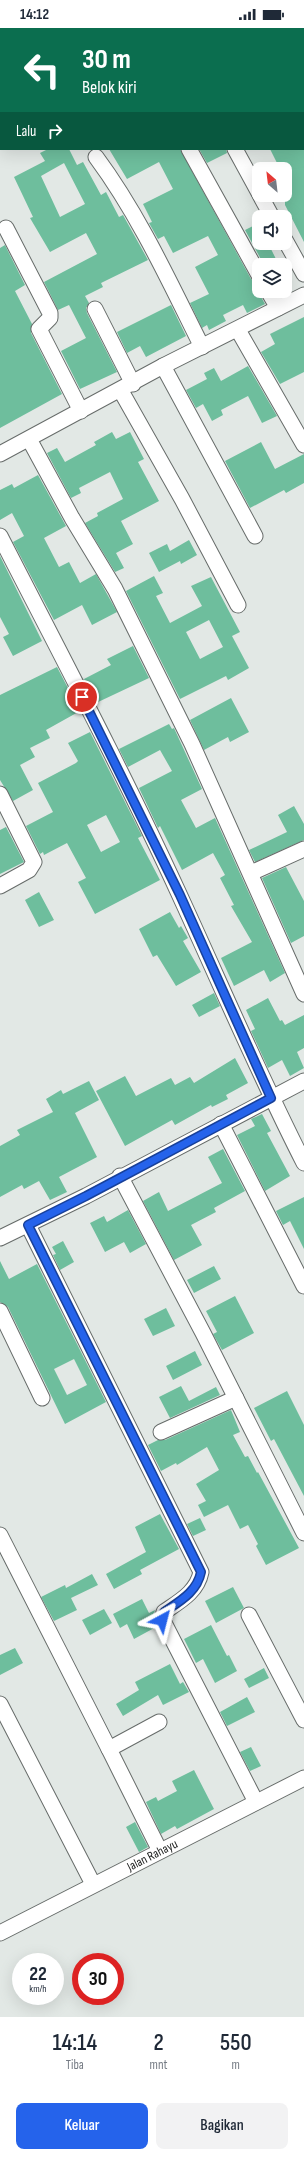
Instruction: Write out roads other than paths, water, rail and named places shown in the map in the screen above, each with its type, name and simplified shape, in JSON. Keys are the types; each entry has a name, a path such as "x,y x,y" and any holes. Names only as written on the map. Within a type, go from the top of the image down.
{"street":[{"path":"189,150 252,263"},
{"path":"236,150 252,180"},
{"path":"96,157 111,177 159,261 202,347"},
{"path":"6,228 50,313 50,318 39,329 81,411"},
{"path":"291,250 304,274"},
{"path":"0,454 127,387 163,366 238,330 304,295"},
{"path":"272,298 278,308"},
{"path":"95,308 127,387 182,499 238,605"},
{"path":"238,330 304,445"},
{"path":"163,366 255,536"},
{"path":"29,439 72,518 115,589 192,744 252,873 304,994"},
{"path":"0,536 103,737 180,895 271,1098 304,1163"},
{"path":"0,794 34,862 29,870 0,886"},
{"path":"252,873 304,849"},
{"path":"0,1238 28,1225 304,1081"},
{"path":"221,1124 304,1286"},
{"path":"120,1176 236,1398 304,1533"},
{"path":"28,1225 201,1572 198,1584 182,1600 164,1612 162,1620 256,1802"},
{"path":"0,1311 42,1398"},
{"path":"161,1432 236,1398"},
{"path":"0,1535 160,1852"},
{"path":"250,1615 304,1720"},
{"path":"0,1704 93,1884"},
{"path":"109,1749 159,1722"},
{"name":"Jalan Rahayu","path":"0,1934 93,1884 160,1852 304,1778"}]}
